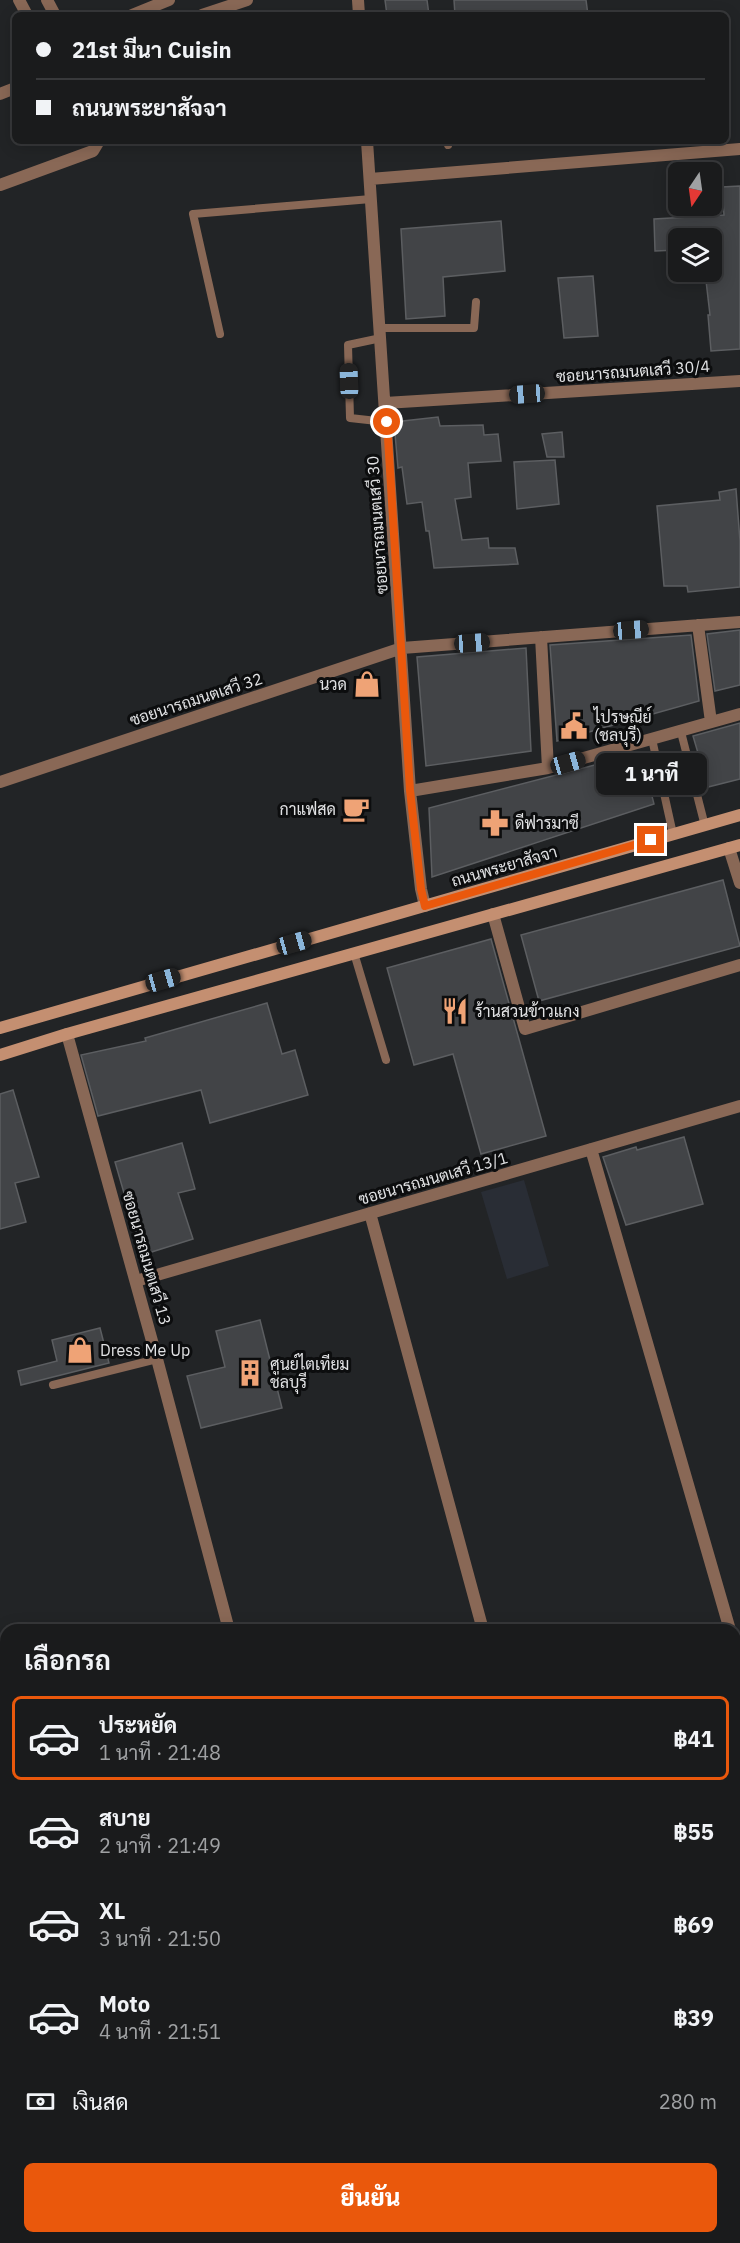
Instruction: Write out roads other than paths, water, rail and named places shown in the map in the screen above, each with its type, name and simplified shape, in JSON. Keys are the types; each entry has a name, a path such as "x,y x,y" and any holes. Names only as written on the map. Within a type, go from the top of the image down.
{"main road":[{"name":"ถนนพระยาสัจจา","path":"0,1028 740,815"},
{"path":"0,1055 67,1034 735,846"}],"street":[{"path":"140,12 170,0"},
{"path":"207,12 222,3 247,0"},
{"path":"0,185 93,151 97,144"},
{"name":"ซอยนารถมนตเสวี 30","path":"367,144 410,790 425,906"},
{"path":"370,179 740,149"},
{"name":"ซอยนารถมนตเสวี 30/4","path":"385,403 740,381"},
{"name":"ซอยนารถมนตเสวี 32","path":"0,782 402,648 740,621"},
{"path":"698,625 711,722"},
{"path":"541,637 548,768"},
{"path":"410,790 548,768 740,714"},
{"path":"735,846 740,883"},
{"path":"493,914 525,1029 740,965"},
{"name":"ซอยนารถมนตเสวี 13","path":"67,1034 158,1359 227,1624"},
{"name":"ซอยนารถมนตเสวี 13/1","path":"136,1281 740,1106"},
{"path":"591,1149 728,1624"},
{"path":"370,1213 481,1624"}],"lane":[{"path":"220,334 193,214 371,199"},
{"path":"387,422 350,418 348,345 380,333 474,328 476,302"},
{"path":"681,732 705,826"},
{"path":"652,739 673,834"},
{"path":"354,953 386,1060"},
{"path":"53,1385 158,1359"}],"place":[{"name":"นวด","path":"367,684"},
{"name":"ไปรษณีย์ (ชลบุรี)","path":"574,726"},
{"name":"กาแฟสด","path":"356,809"},
{"name":"ดีฟารมาซี","path":"495,823"},
{"name":"ร้านสวนข้าวแกง","path":"455,1011"},
{"name":"Dress Me Up","path":"80,1350"},
{"name":"ศูนย์ไตเทียม ชลบุรี","path":"250,1373"}]}
